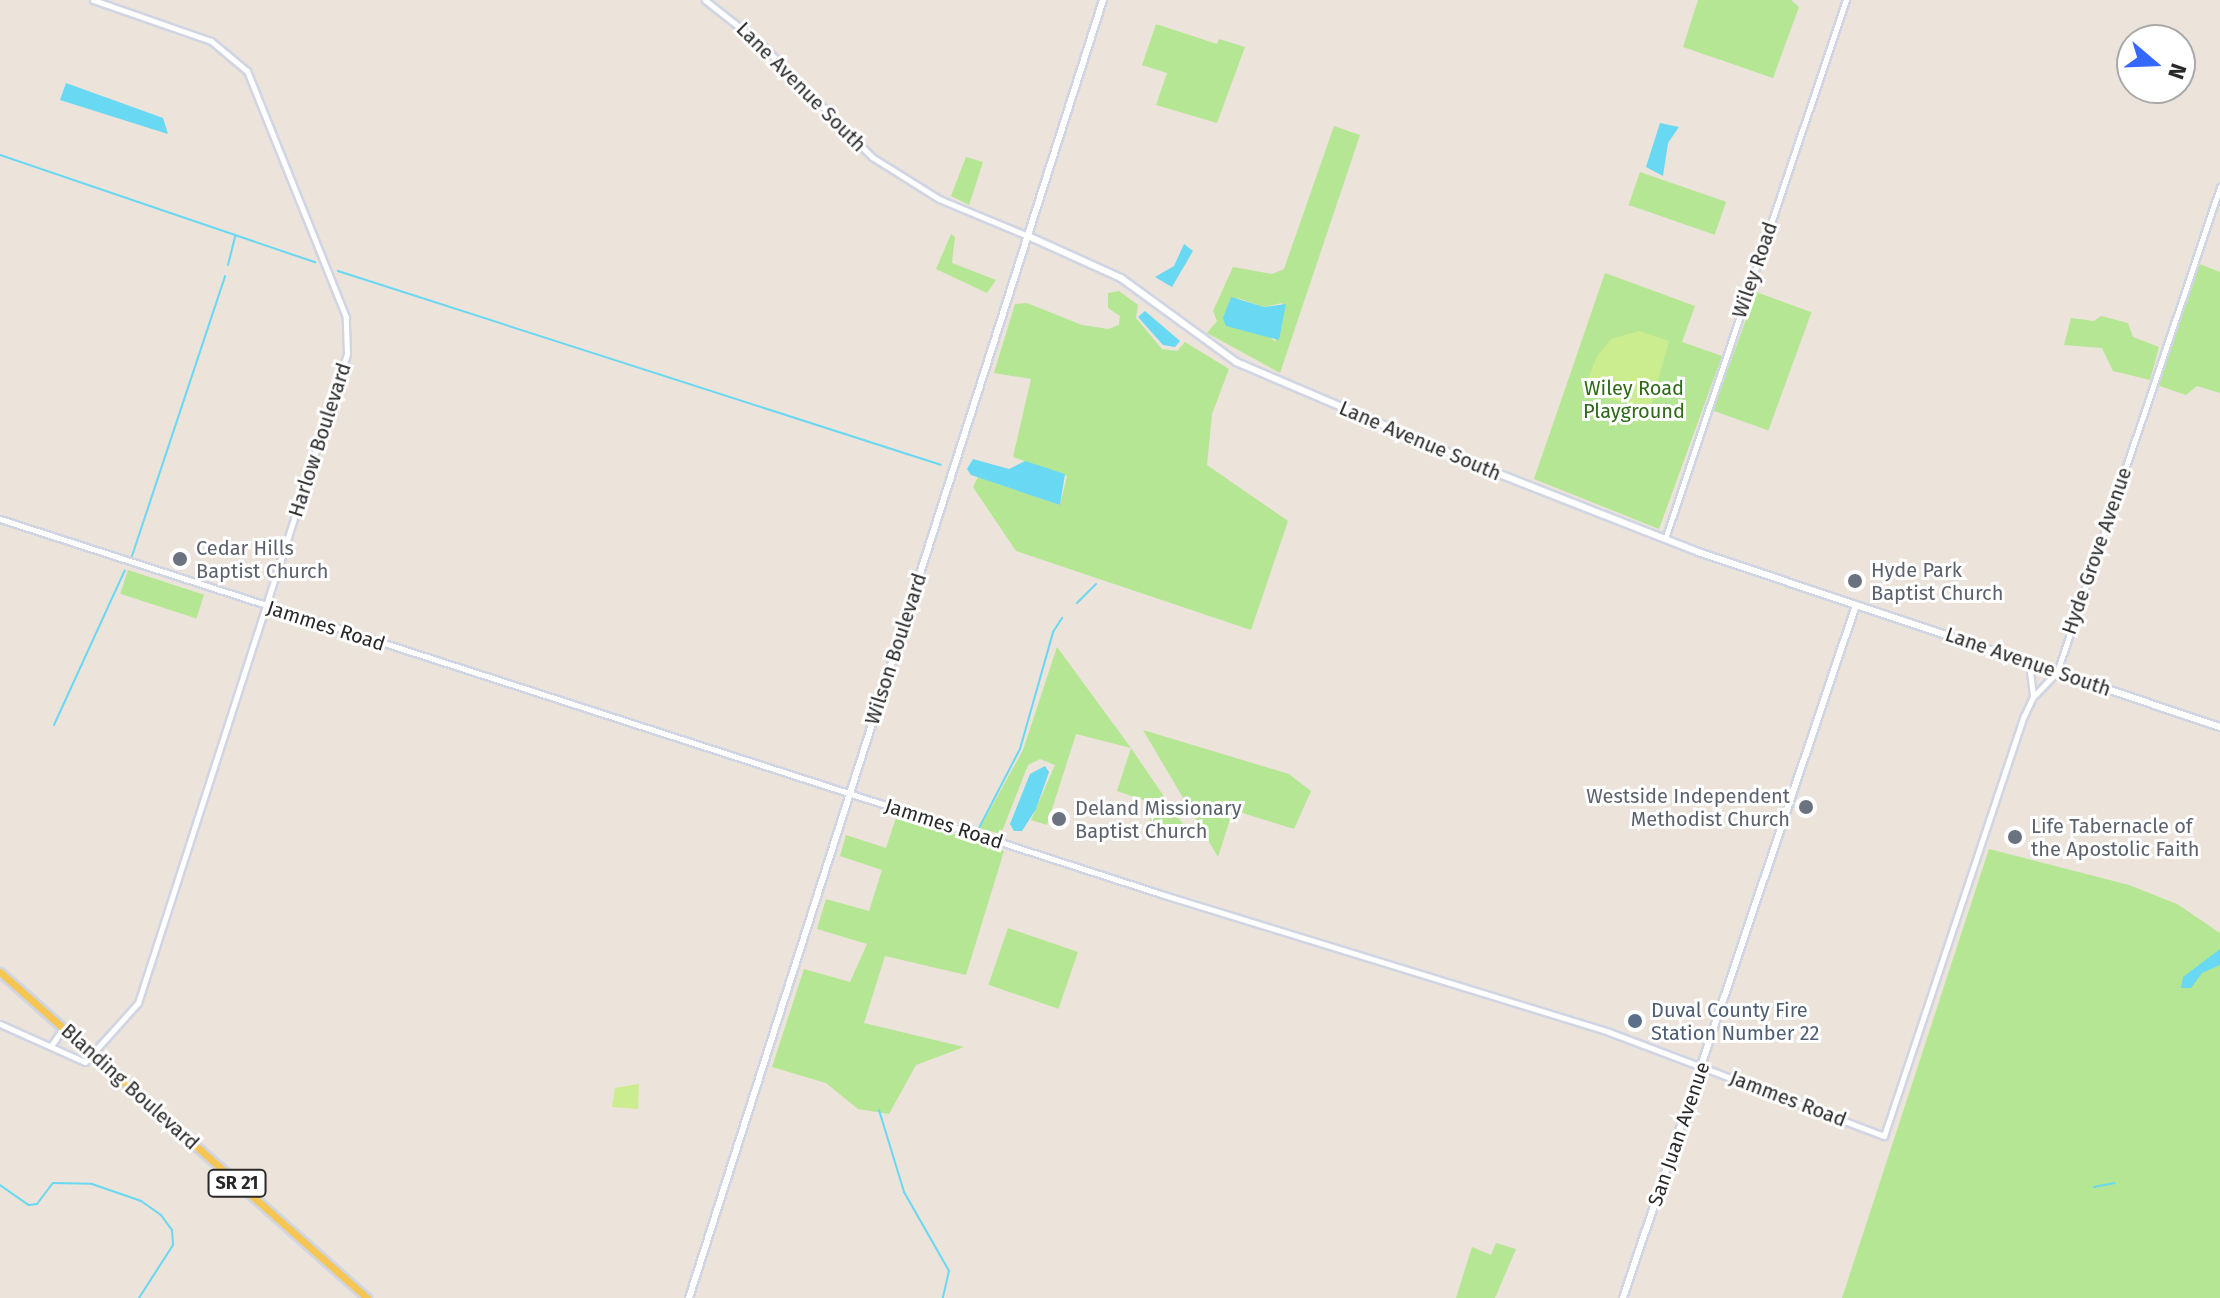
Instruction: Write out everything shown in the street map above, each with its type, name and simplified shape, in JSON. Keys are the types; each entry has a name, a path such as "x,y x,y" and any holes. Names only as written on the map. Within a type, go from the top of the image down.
{"main road":[{"name":"Wilson Boulevard","path":"689,1298 1103,0"},
{"name":"Lane Avenue South","path":"1028,236 1121,278 1246,367 1664,540 2220,727"},
{"name":"San Juan Avenue","path":"1623,1298 1856,605"},
{"name":"Blanding Boulevard","path":"0,972 367,1298"}],"street":[{"name":"Harlow Boulevard","path":"93,0 211,41 240,62 253,82 346,317 347,354 147,982 132,1011 93,1055"},
{"name":"Lane Avenue South","path":"705,0 762,45 872,157 939,199 1028,236"},
{"name":"Wiley Road","path":"1664,540 1846,0"},
{"name":"Hyde Grove Avenue","path":"1884,1136 2033,697 2057,672 2220,187"},
{"name":"Jammes Road","path":"0,519 849,793 1579,1022 1884,1136"},
{"path":"2028,662 2034,672 2033,697"},
{"path":"0,1024 80,1063 93,1055"},
{"path":"50,1047 63,1028"}],"green space":[{"path":"1698,0 1791,0 1799,7 1773,78 1683,47"},
{"path":"1156,24 1217,44 1219,39 1245,47 1217,123 1156,105 1167,73 1142,65"},
{"path":"1334,126 1360,135 1280,373 1207,333 1217,321 1213,311 1233,267 1272,274 1284,269","holes":["1237,298 1264,307 1282,303 1275,342"]},
{"path":"966,157 983,162 969,205 951,196"},
{"path":"1640,172 1726,202 1715,235 1629,205"},
{"path":"951,234 955,237 952,263 996,280 987,293 936,269"},
{"path":"2197,263 2220,272 2220,393 2197,386 2186,395 2157,385"},
{"name":"Wiley Road Playground","path":"1605,273 1695,306 1682,342 1722,356 1659,529 1534,479"},
{"path":"1119,291 1138,305 1136,318 1162,349 1177,351 1185,342 1229,369 1212,414 1207,465 1288,521 1251,630 1016,551 973,487 978,477 1060,505 1067,476 1013,457 1031,379 994,373 1015,304 1027,303 1082,325 1108,329 1119,325 1120,316 1108,308 1108,293"},
{"path":"1756,292 1811,312 1768,431 1713,410"},
{"path":"2101,316 2128,323 2133,337 2159,347 2150,380 2113,371 2102,348 2064,345 2071,318 2094,321"},
{"path":"1639,331 1669,341 1651,406 1646,409 1584,391 1596,358 1611,339"},
{"path":"128,570 204,595 196,618 120,594"},
{"path":"1057,647 1131,748 1076,734 1047,825 1031,820 1055,765 1040,759 1028,765 1001,834 980,828 1023,750"},
{"path":"1143,730 1289,774 1311,791 1294,829 1233,810 1218,857"},
{"path":"1131,748 1193,839 1148,826 1155,804 1117,791"},
{"path":"897,815 1004,851 966,975 885,956 864,1023 964,1047 916,1065 889,1114 858,1109 826,1083 772,1067 804,969 850,982 867,944 817,929 826,899 869,911 882,870 840,856 846,835 886,848"},
{"path":"1989,849 2129,885 2177,904 2220,933 2220,1298 1842,1298"},
{"path":"1008,928 1078,952 1058,1009 988,985"},
{"path":"639,1084 638,1109 612,1107 615,1088"},
{"path":"1496,1243 1516,1249 1495,1298 1456,1298 1472,1247 1491,1255"}],"water":[{"path":"66,83 163,118 168,134 60,100"},
{"path":"1660,123 1679,127 1668,143 1663,176 1646,167"},
{"path":"1184,244 1193,251 1172,287 1155,277 1174,266"},
{"path":"1231,297 1264,307 1286,304 1279,340 1226,326 1223,318"},
{"path":"1145,311 1180,341 1175,347 1163,345 1138,317"},
{"path":"973,459 1009,469 1025,461 1065,474 1060,505 971,475 967,469"},
{"path":"1045,766 1049,772 1036,809 1022,831 1014,831 1010,824 1030,774"},
{"path":"2220,949 2220,965 2202,973 2191,988 2181,988 2183,977"}],"waterway":[{"path":"0,155 315,262"},
{"path":"228,265 235,236"},
{"path":"338,271 941,465"},
{"path":"132,556 225,276"},
{"path":"54,725 125,570"},
{"path":"1077,603 1096,584"},
{"path":"979,828 1020,749 1053,632 1062,618"},
{"path":"879,1110 904,1192 949,1271 943,1298"},
{"path":"0,1185 29,1205 37,1204 53,1183 92,1184 141,1201 161,1215 172,1230 173,1245 139,1298"},
{"path":"2094,1187 2115,1183"}],"place":[{"name":"Cedar Hills Baptist Church","path":"180,559"},
{"name":"Hyde Park Baptist Church","path":"1855,581"},
{"name":"Westside Independent Methodist Church","path":"1806,807"},
{"name":"Deland Missionary Baptist Church","path":"1059,819"},
{"name":"Life Tabernacle of the Apostolic Faith","path":"2015,837"},
{"name":"Duval County Fire Station Number 22","path":"1635,1021"}]}
